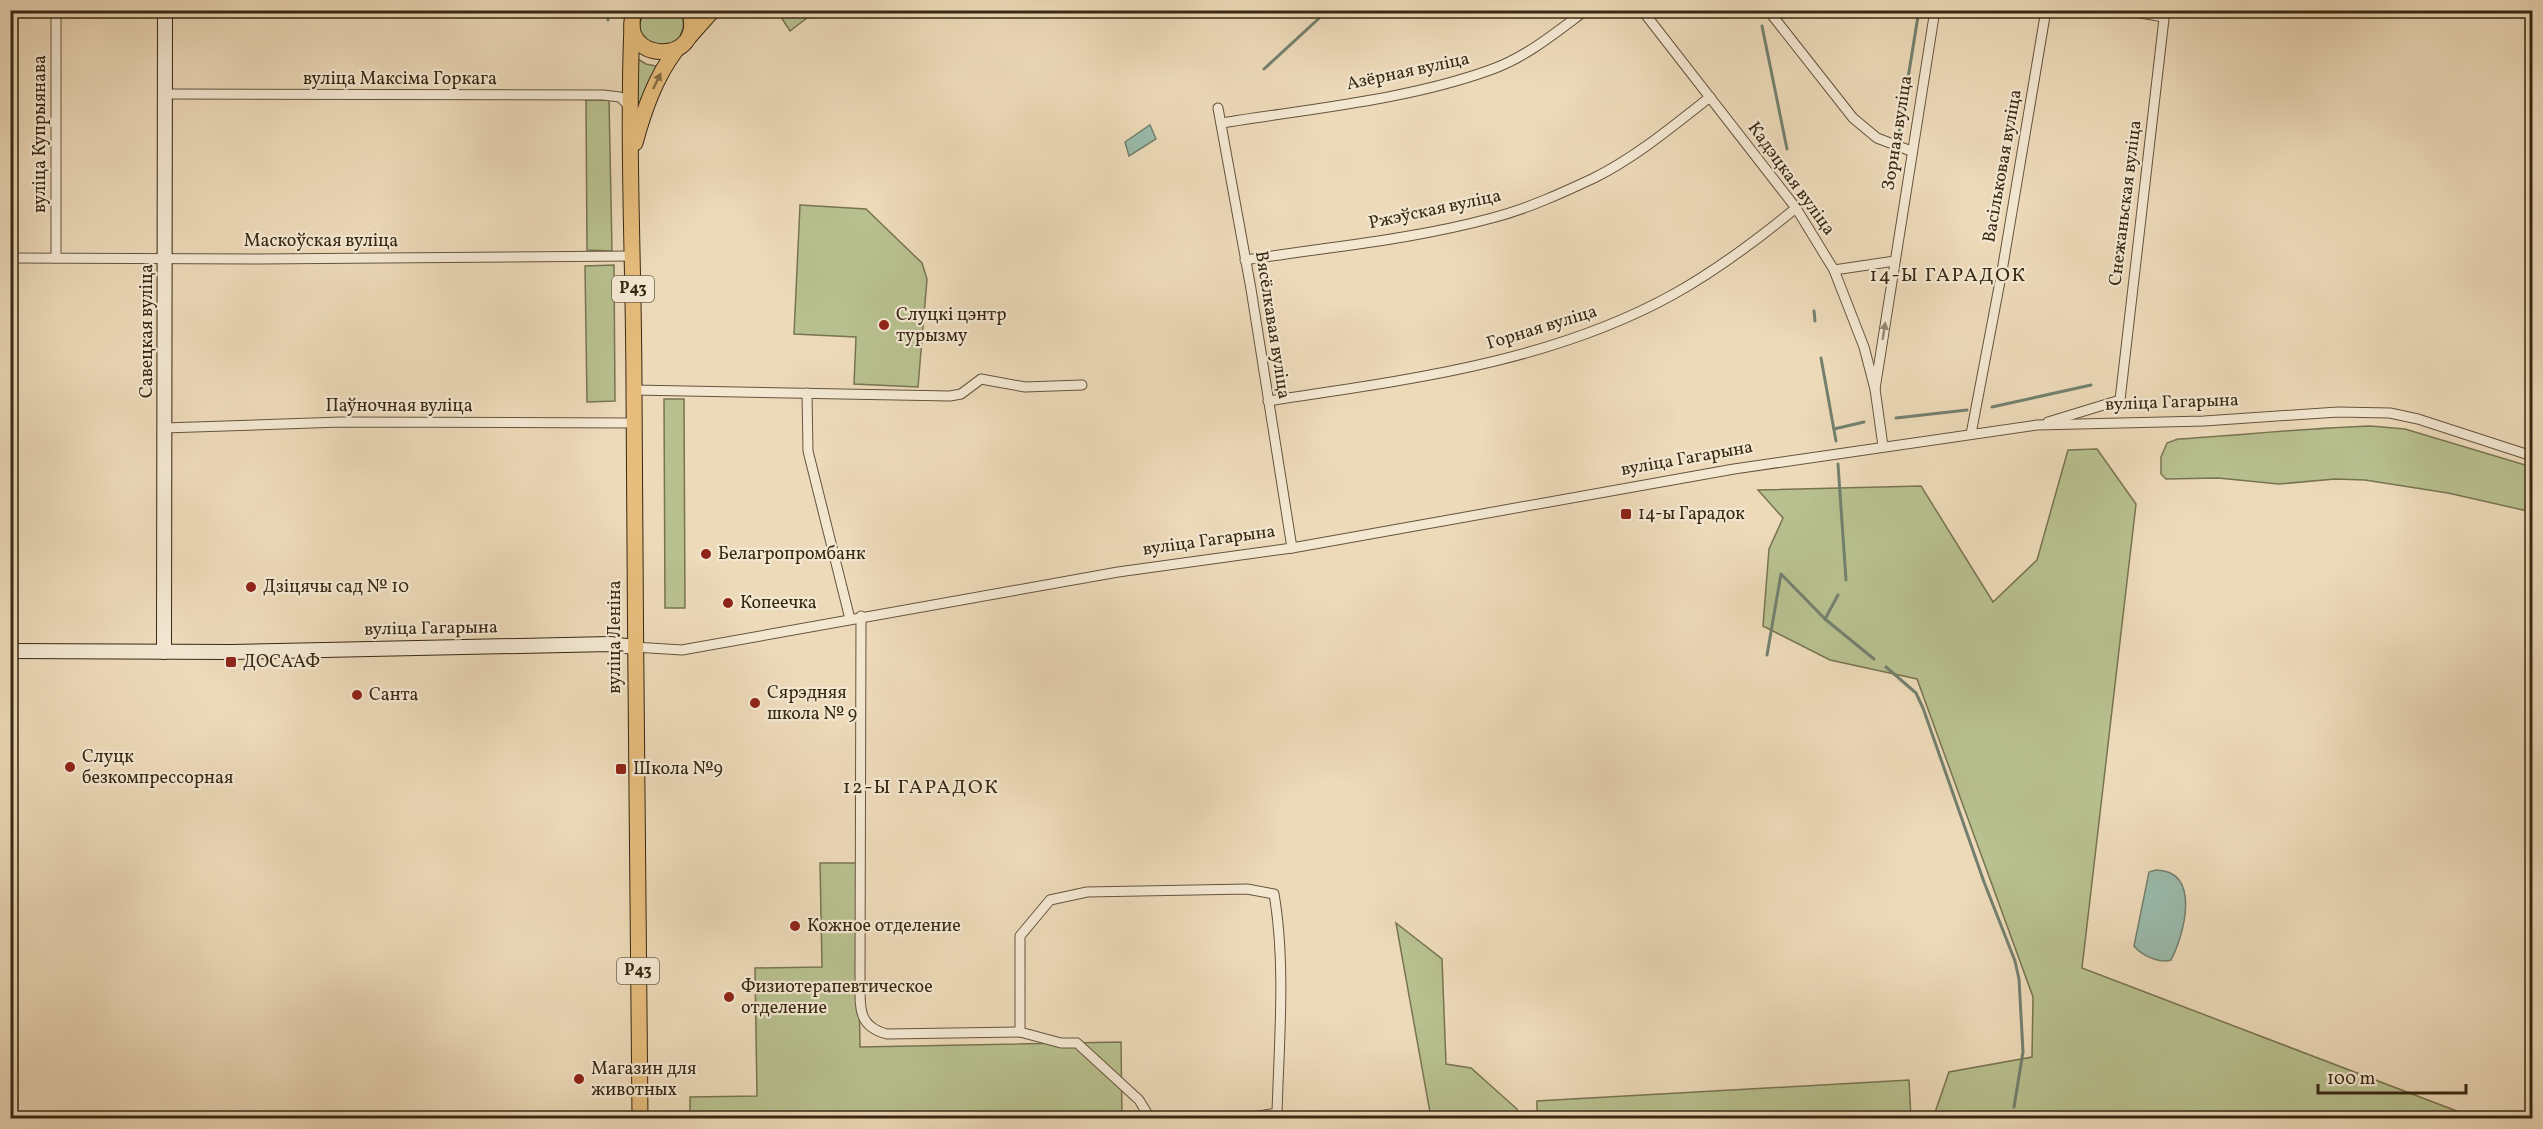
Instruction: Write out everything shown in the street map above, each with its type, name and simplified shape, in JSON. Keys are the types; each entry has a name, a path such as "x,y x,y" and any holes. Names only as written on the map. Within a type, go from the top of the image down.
{"main road":[{"path":"689,10 692,20 689,37"},
{"path":"689,37 713,10"},
{"name":"Р43","path":"633,15 634,34 647,49 656,52 676,50 689,37"},
{"name":"вуліца Леніна","path":"633,15 636,109 632,155 634,647 640,1119"},
{"name":"вуліца Леніна","path":"636,109 676,50"}],"street":[{"name":"вуліца Купрыянава","path":"56,10 56,258"},
{"name":"Савецкая вуліца","path":"164,652 165,10"},
{"name":"Азёрная вуліца","path":"1222,123 1385,96 1490,70 1521,56 1586,10"},
{"name":"Кадэцкая вуліца","path":"1642,10 1796,208 1834,270 1864,347 1875,389"},
{"path":"1768,10 1853,118 1877,138 1911,151"},
{"name":"Зорная вуліца","path":"1883,446 1875,389 1935,10"},
{"name":"Васільковая вуліца","path":"1971,434 2002,271 2046,10"},
{"path":"2123,10 2164,14"},
{"name":"Снежаньская вуліца","path":"2037,425 2120,400 2164,14"},
{"name":"вуліца Максіма Горкага","path":"166,94 603,95 620,97 636,109"},
{"name":"Ржэўская вуліца","path":"1245,260 1421,233 1493,218 1596,177 1643,149 1710,97"},
{"name":"Вясёлкавая вуліца","path":"1218,108 1292,548"},
{"name":"Горная вуліца","path":"1268,401 1432,376 1540,349 1582,335 1626,318 1673,295 1725,263 1796,208"},
{"name":"Маскоўская вуліца","path":"10,258 632,256"},
{"path":"1834,270 1895,261"},
{"path":"634,390 950,396 961,394 981,379 1025,387 1082,385"},
{"path":"807,393 808,451 850,619"},
{"name":"вуліца Гагарына","path":"10,651 164,652 610,644 682,650 861,616 1118,572 1292,548 1711,473 2037,425 2204,420 2338,412 2390,413 2418,419 2532,456"},
{"name":"Паўночная вуліца","path":"164,428 341,422 634,423"},
{"path":"861,616 861,1014 872,1028 887,1034 1020,1032 1060,1043 1077,1043 1139,1100 1150,1119"},
{"path":"1020,1032 1020,936 1050,900 1098,892 1247,889 1274,894 1277,912 1280,1017 1277,1113 1246,1119"}],"green space":[{"path":"645,11 679,11 684,22 678,41 658,47 647,40 640,28"},
{"path":"777,11 816,11 790,31"},
{"path":"636,58 646,64 661,67 637,106"},
{"path":"586,100 609,100 612,251 587,250"},
{"path":"800,205 866,209 922,263 927,279 918,387 854,384 856,337 794,334"},
{"path":"614,265 615,401 587,402 585,266"},
{"path":"664,399 684,399 685,608 665,608"},
{"path":"2371,426 2405,429 2532,467 2532,512 2448,493 2365,480 2335,479 2279,484 2218,478 2166,479 2161,474 2161,457 2167,443 2178,439"},
{"path":"2097,449 2136,504 2082,968 2475,1118 1933,1118 1949,1072 2032,1057 2033,997 1917,679 1830,660 1763,626 1769,549 1783,518 1758,490 1921,486 1993,602 2037,560 2068,450"},
{"path":"820,863 857,863 860,1047 1121,1042 1122,1118 690,1118 690,1097 757,1096 755,968 822,967"},
{"path":"1396,923 1442,959 1446,1064 1471,1068 1517,1109 1518,1118 1431,1118"},
{"path":"1909,1080 1911,1118 1537,1118 1537,1101"}],"shaded area":[{"path":"1150,125 1156,139 1129,156 1125,142"},
{"path":"2156,870 2170,873 2180,881 2186,906 2181,936 2171,960 2167,961 2151,958 2134,946 2149,872"}],"waterway":[{"path":"608,10 608,20"},
{"path":"1264,69 1328,10"},
{"path":"1898,140 1919,10"},
{"path":"1762,26 1787,149"},
{"path":"1814,311 1815,321"},
{"path":"1821,358 1836,441"},
{"path":"1992,407 2091,385"},
{"path":"1896,418 1967,410"},
{"path":"1834,429 1864,422"},
{"path":"1838,464 1846,580"},
{"path":"1767,655 1781,574 1825,619 1838,595"},
{"path":"1825,619 1874,659"},
{"path":"1886,667 1916,693 1923,708 1984,882 2015,961 2019,979 2023,1052 2014,1107"}],"place":[{"name":"Слуцкі цэнтр турызму","path":"884,325"},
{"name":"14-ы Гарадок","path":"1626,514"},
{"name":"Белагропромбанк","path":"706,554"},
{"name":"Дзіцячы сад № 10","path":"251,587"},
{"name":"Копеечка","path":"728,603"},
{"name":"ДОСААФ","path":"231,662"},
{"name":"Санта","path":"357,695"},
{"name":"Сярэдняя школа № 9","path":"755,703"},
{"name":"Слуцк безкомпрессорная","path":"70,767"},
{"name":"Школа №9","path":"621,769"},
{"name":"Кожное отделение","path":"795,926"},
{"name":"Физиотерапевтическое отделение","path":"729,997"},
{"name":"Магазин для животных","path":"579,1079"}],"district":[{"name":"14-Ы ГАРАДОК","path":"1948,276"},
{"name":"12-Ы ГАРАДОК","path":"921,788"}]}
